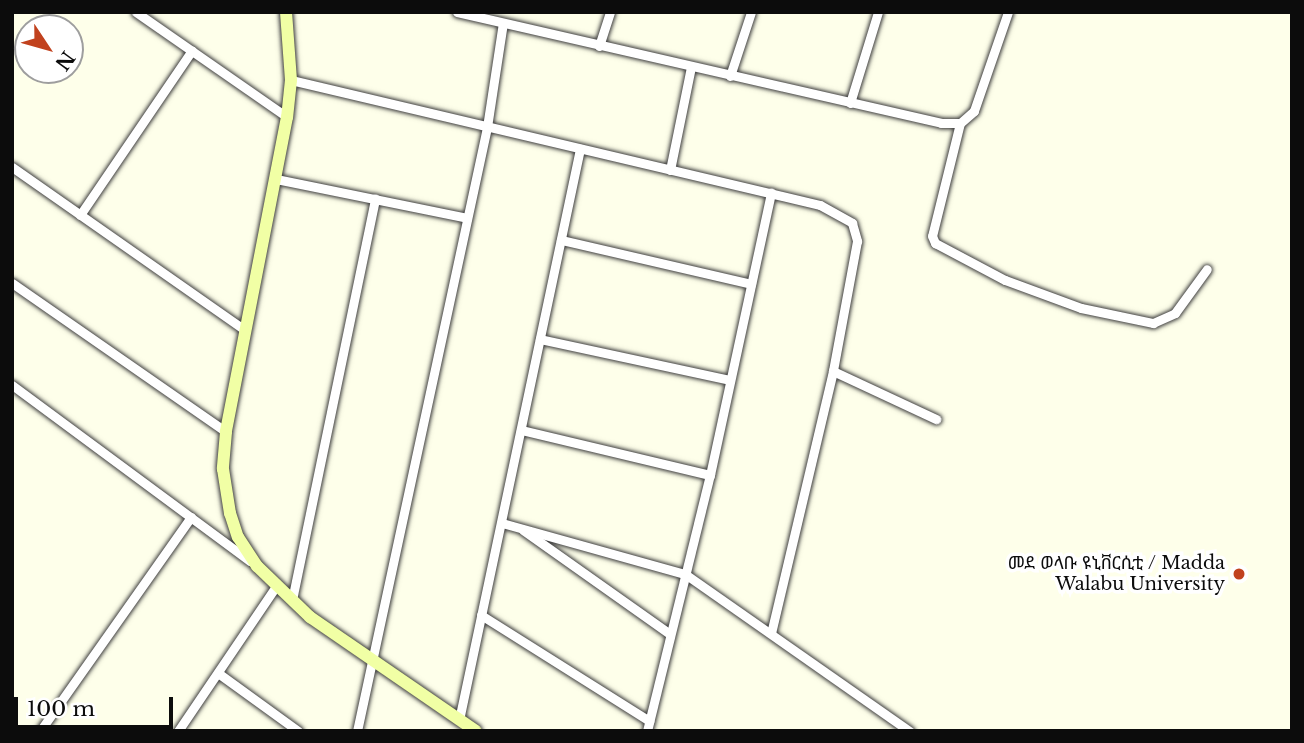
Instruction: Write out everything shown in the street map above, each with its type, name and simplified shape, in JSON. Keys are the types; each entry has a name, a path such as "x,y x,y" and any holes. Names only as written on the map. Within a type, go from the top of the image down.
{"street":[{"path":"136,12 287,117"},
{"path":"257,566 238,537 224,488 226,432 287,117 291,80 286,12"},
{"path":"457,12 850,103 960,123"},
{"path":"599,46 610,12"},
{"path":"730,76 751,12"},
{"path":"850,103 878,12"},
{"path":"1008,12 974,110 960,123 932,236 942,249 1005,280 1081,308 1153,323 1175,313 1207,270"},
{"path":"356,731 487,127 503,23"},
{"path":"80,215 192,50"},
{"path":"670,170 691,67"},
{"path":"291,80 820,205 852,223 857,241 833,371 771,633"},
{"path":"459,720 580,149"},
{"path":"12,167 245,330"},
{"path":"276,179 467,218"},
{"path":"481,615 648,726 710,475 771,193"},
{"path":"292,600 375,198"},
{"path":"561,240 751,284"},
{"path":"12,283 226,432"},
{"path":"540,339 730,380"},
{"path":"833,371 936,419"},
{"path":"12,386 257,566 292,600 372,663 476,731"},
{"path":"521,430 710,475"},
{"path":"40,731 191,517"},
{"path":"502,523 685,574 909,731"},
{"path":"515,525 670,634"},
{"path":"178,731 277,585"},
{"path":"218,673 298,731"}],"place":[{"name":"መደ ወላቡ ዩኒቨርሲቲ / Madda Walabu University","path":"1239,574"}]}
